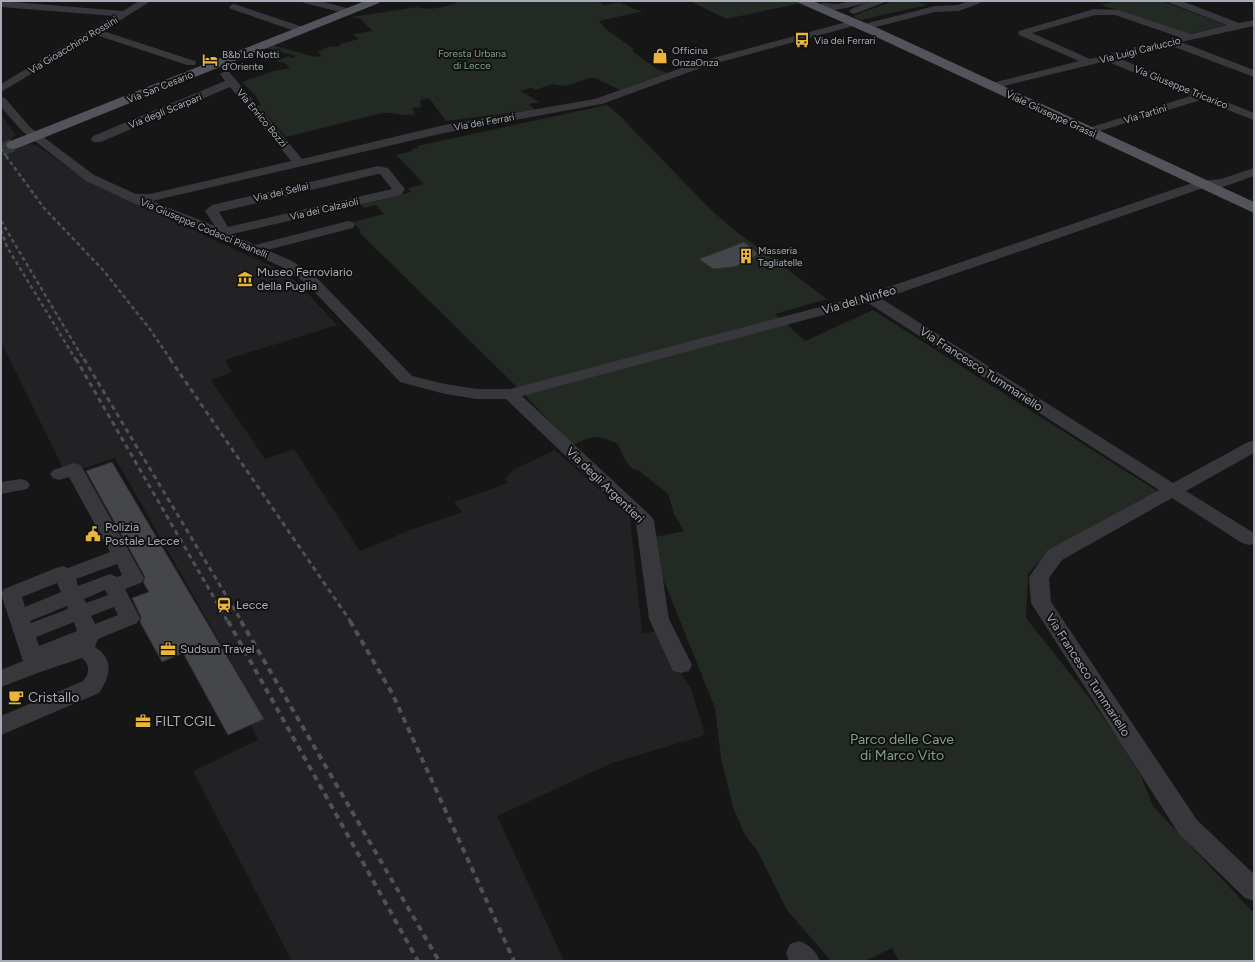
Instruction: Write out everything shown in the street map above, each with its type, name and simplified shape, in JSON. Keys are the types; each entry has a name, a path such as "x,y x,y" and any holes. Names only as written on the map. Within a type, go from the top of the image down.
{"main road":[{"name":"Via San Cesario","path":"13,145 375,1"},
{"name":"Viale Giuseppe Grassi","path":"803,1 839,17 852,21"},
{"name":"Viale Giuseppe Grassi","path":"811,1 1254,208"}],"street":[{"path":"34,6 44,1"},
{"name":"Via Gioacchino Rossini","path":"1,89 146,1"},
{"path":"306,1 354,9"},
{"path":"333,1 354,9"},
{"path":"823,6 838,7 863,1"},
{"path":"852,21 880,1"},
{"path":"852,21 935,9 959,8 977,1"},
{"path":"1178,3 1196,1"},
{"path":"1178,3 1254,34"},
{"path":"1,4 124,14"},
{"path":"234,7 302,30"},
{"name":"Via Luigi Carluccio","path":"1089,62 1023,33 1094,12 1116,12 1190,37"},
{"name":"Via dei Ferrari","path":"133,198 150,198 444,129 598,102 702,64 852,21"},
{"name":"Via Luigi Carluccio","path":"992,86 1235,26 1254,23"},
{"path":"96,32 191,63"},
{"path":"1170,42 1254,74"},
{"name":"Via Giuseppe Tricarico","path":"1108,58 1254,117"},
{"name":"Via Enrico Bozzi","path":"229,78 299,163"},
{"name":"Via degli Scarpari","path":"97,139 229,78"},
{"name":"Via Tartini","path":"1089,131 1202,96"},
{"path":"1,100 21,124 35,136"},
{"name":"Via Giuseppe Codacci Pisanelli","path":"35,136 90,178 287,264 311,280 406,379 452,390 478,394 510,394"},
{"path":"278,168 297,189"},
{"name":"Via dei Sellai","path":"220,234 223,230 212,211 217,208 378,170"},
{"name":"Via dei Calzaioli","path":"220,234 396,192 399,189 384,171 378,170"},
{"name":"Via del Ninfeo","path":"510,394 870,298 1202,184 1223,183 1254,172"},
{"path":"254,249 348,225"},
{"name":"Via Francesco Tummariello","path":"870,298 1248,539"},
{"name":"Via degli Argentieri","path":"510,394 645,520 659,620 681,665"},
{"path":"1172,491 1254,446"},
{"path":"21,625 76,604 134,578 74,469 59,474"},
{"path":"1,488 21,485"},
{"name":"Via Francesco Tummariello","path":"1172,491 1055,555 1039,577 1041,603 1188,827 1254,890"},
{"path":"64,576 121,555"},
{"path":"1,679 130,618 100,563"},
{"path":"30,664 21,625 11,594 63,573 76,604 81,642"},
{"path":"1,726 91,687 98,679 100,668 91,653 57,611 44,581"}],"shaded area":[{"path":"1,115 16,135 6,143 17,147 31,144 38,146 90,183 280,270 298,283 337,325 225,360 232,372 211,380 265,459 294,449 360,551 408,531 462,512 454,502 508,483 505,479 513,470 555,450 630,517 642,633 655,632 691,689 705,735 612,763 497,816 564,961 292,961 193,771 258,740 251,725 263,718 115,458 66,474 1,342"}],"green space":[{"name":"Foresta Urbana di Lecce","path":"455,1 596,1 604,5 620,2 634,9 643,11 599,21 607,30 634,49 632,51 657,69 667,73 620,90 595,78 590,78 565,86 552,84 536,90 531,88 521,91 539,102 529,104 535,110 446,121 429,98 420,100 421,107 412,108 415,114 407,115 382,113 286,137 258,106 261,105 255,95 242,82 273,71 287,69 290,67 286,65 287,64 276,61 288,56 293,58 296,56 266,48 272,45 315,57 321,56 318,52 330,46 336,47 340,46 340,44 359,39 353,34 373,31 361,20 362,19 351,17 418,7 427,9 437,8 457,3"},
{"path":"690,1 797,1 801,3 726,19"},
{"path":"893,1 915,1 927,5 861,20 853,16"},
{"path":"1117,1 1162,1 1226,25 1189,34 1101,5"},
{"name":"Parco delle Cave di Marco Vito","path":"607,105 620,116 711,210 733,229 827,299 775,314 805,341 873,310 1157,491 1050,550 1028,574 1026,618 1088,696 1120,741 1141,776 1153,806 1254,913 1254,961 899,961 892,948 865,961 831,961 787,910 758,852 745,835 733,807 721,758 715,708 660,571 655,537 684,531 674,514 668,494 638,470 631,468 625,460 618,444 595,437 572,445 525,395 359,232 361,231 353,222 384,214 376,205 364,208 359,203 371,200 373,202 411,192 408,188 424,184 396,155 413,151 411,149 418,148 417,146"}],"building":[{"name":"Masseria Tagliatelle","path":"744,242 758,254 743,264 733,267 713,269 699,259"},
{"name":"Lecce","path":"112,462 264,719 228,735 183,653 162,662 140,622 141,617 132,598 149,592 143,582 145,577 86,471"}],"tunnel":[{"path":"1,150 13,145"}],"railway":[{"path":"1,149 7,157"},
{"path":"6,156 44,208 103,270 149,328 171,360"},
{"path":"1,221 84,360"},
{"path":"1,230 7,247 76,360"},
{"path":"76,359 228,622"},
{"path":"84,359 242,622"},
{"path":"170,359 351,622"},
{"path":"228,621 418,961"},
{"path":"241,621 439,961"},
{"path":"350,621 392,693 514,961"}],"place":[{"name":"Via dei Ferrari","path":"802,40"},
{"name":"Officina OnzaOnza","path":"660,56"},
{"name":"B&b Le Notti d'Oriente","path":"210,60"},
{"name":"Masseria Tagliatelle","path":"746,256"},
{"name":"Museo Ferroviario della Puglia","path":"245,279"},
{"name":"Polizia Postale Lecce","path":"93,534"},
{"name":"Lecce","path":"224,605"},
{"name":"Sudsun Travel","path":"168,649"},
{"name":"Cristallo","path":"16,697"},
{"name":"FILT CGIL","path":"143,721"}]}
